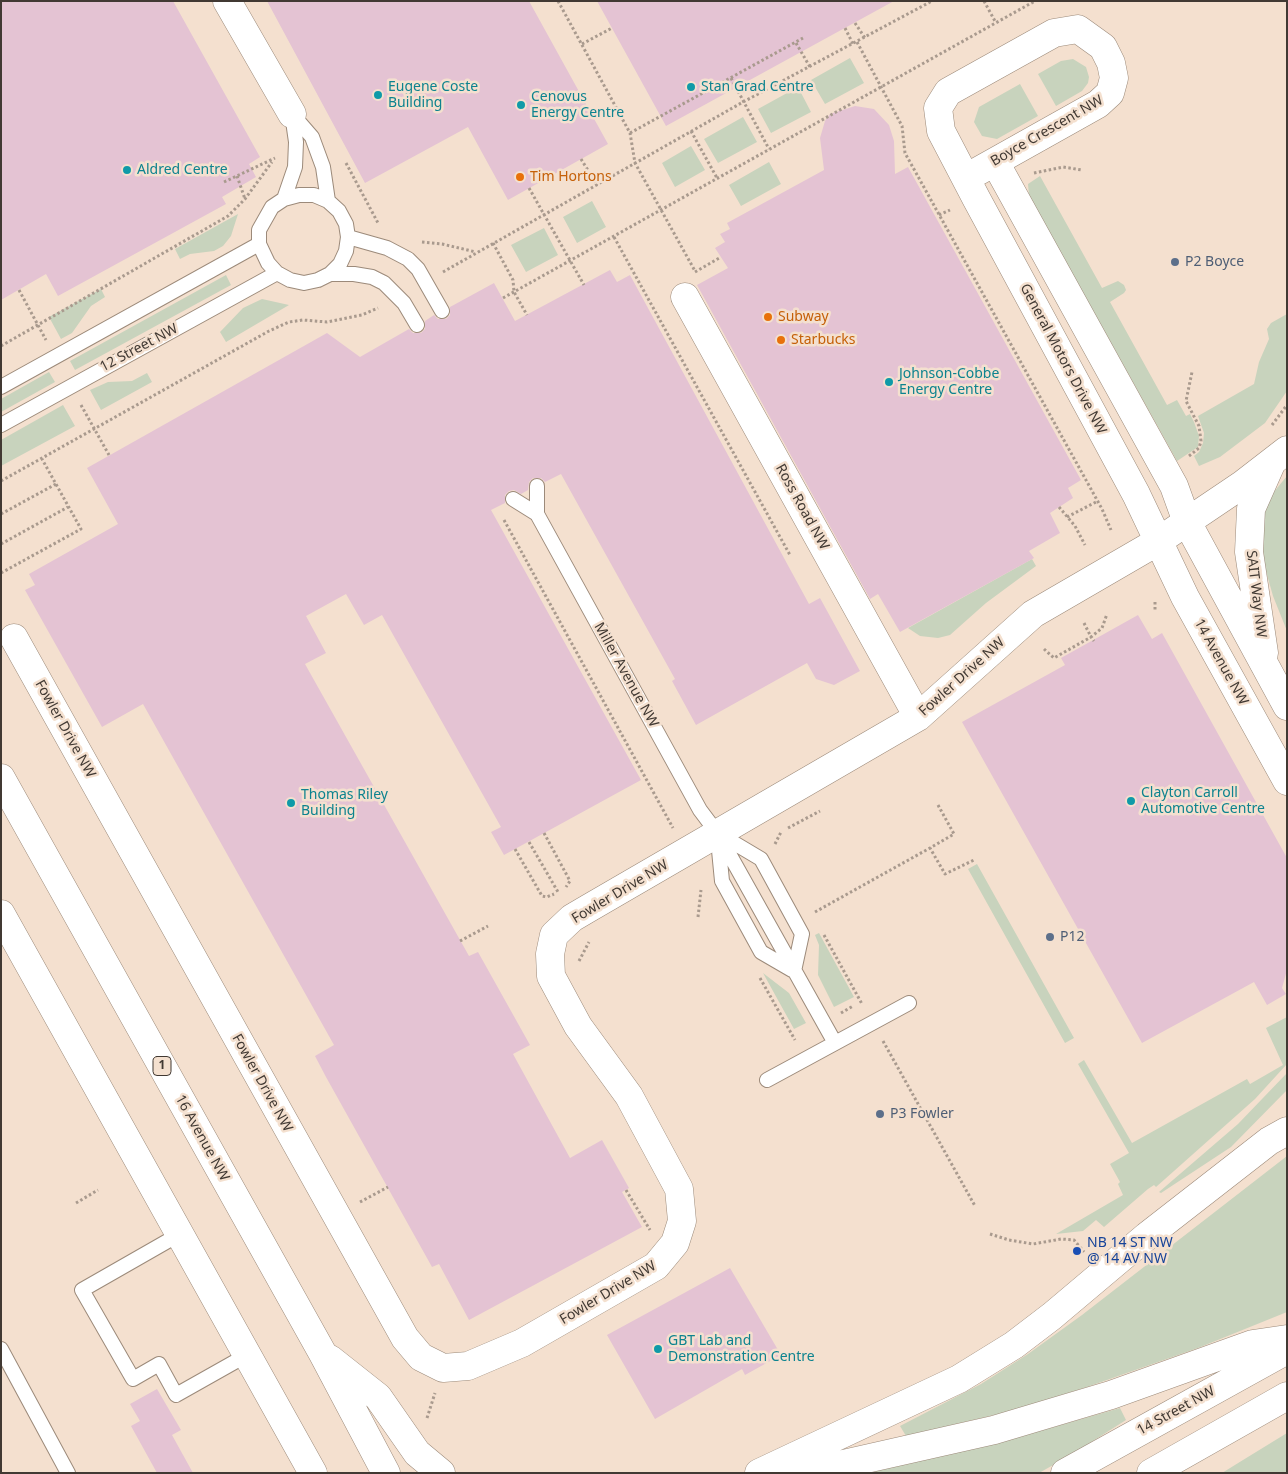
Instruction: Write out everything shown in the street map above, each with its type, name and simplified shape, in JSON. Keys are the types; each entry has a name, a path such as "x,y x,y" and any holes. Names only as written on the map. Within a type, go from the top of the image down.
{"main road":[{"path":"227,1 292,114"},
{"name":"Boyce Crescent NW","path":"1078,29 1102,47 1111,63 1114,78 1110,93 1098,104 966,178 942,131 938,108 948,92 1054,33 1078,29"},
{"path":"995,162 1174,486 1187,522 1287,706"},
{"name":"General Motors Drive NW","path":"966,178 1136,494 1157,542"},
{"name":"Ross Road NW","path":"692,287 918,717"},
{"name":"SAIT Way NW","path":"1157,542 1279,457"},
{"name":"SAIT Way NW","path":"1265,667 1249,552 1251,509 1279,457"},
{"name":"Fowler Drive NW","path":"14,638 405,1338 421,1357 443,1368 468,1366 522,1343 656,1266 675,1243 682,1221 679,1189 629,1096 578,1026 551,976 550,954 554,935 572,918 918,717 1032,614 1157,542"},
{"name":"14 Avenue NW","path":"1157,542 1287,781"},
{"name":"16 Avenue NW","path":"1,778 323,1354 386,1473"},
{"path":"1,914 313,1473"},
{"path":"759,1473 959,1379 1014,1345 1052,1316 1147,1236 1278,1136 1287,1118"},
{"path":"769,1473 834,1466 994,1430 1111,1395 1253,1344 1287,1339"},
{"name":"14 Street NW","path":"1065,1473 1287,1350"},
{"path":"323,1354 378,1397 417,1453 441,1473"},
{"path":"1151,1473 1287,1396"},
{"path":"1179,1473 1198,1447"}],"lane":[{"path":"284,199 295,167 296,142 292,114"},
{"path":"292,114 312,137 324,167 328,201"},
{"path":"299,195 314,195 328,201 339,211 346,224 348,238 343,258 330,274 318,280 304,283 290,280 278,273 268,263 259,244 258,230 272,208 284,199 299,195"},
{"path":"348,238 387,248 408,258 418,269 442,311"},
{"path":"1,387 259,244"},
{"name":"12 Street NW","path":"1,425 278,273"},
{"path":"330,274 354,274 384,283 404,303 417,325"},
{"name":"Miller Avenue NW","path":"537,486 537,514 700,810 718,834 834,1043"},
{"path":"512,499 537,514"},
{"path":"718,834 761,859 802,934 794,971 761,952 722,880 718,834"},
{"path":"767,1080 909,1003"},
{"path":"180,1234 82,1290 133,1379 159,1364 176,1395 247,1355"},
{"path":"1,1350 68,1473"}],"path":[{"path":"558,1 630,133 635,163 695,272 692,287"},
{"path":"437,275 743,102 932,1"},
{"path":"984,1 996,23"},
{"path":"503,298 1035,1"},
{"path":"854,23 865,38"},
{"path":"582,44 612,28"},
{"path":"845,28 882,87 902,126 905,153 1098,501 1111,530"},
{"path":"630,133 803,38"},
{"path":"796,43 810,67"},
{"path":"731,78 769,149"},
{"path":"691,131 717,178"},
{"path":"1,346 228,216 245,199 276,157 276,150"},
{"path":"341,154 380,225"},
{"path":"224,182 276,157"},
{"path":"581,159 597,185"},
{"path":"1038,173 1063,167 1082,170"},
{"path":"237,176 245,199"},
{"path":"529,188 584,285"},
{"path":"614,236 790,555"},
{"path":"417,242 442,244 476,252"},
{"path":"493,243 513,280 514,292 527,315"},
{"path":"695,272 721,257"},
{"path":"19,290 47,342"},
{"path":"1,482 275,328 289,322 303,320 327,322 362,315 383,305"},
{"path":"1185,459 1200,448 1202,441 1200,426 1186,401 1192,372"},
{"path":"77,398 109,456"},
{"path":"1270,427 1287,406"},
{"path":"1,573 81,529 42,458"},
{"path":"1,514 56,484"},
{"path":"1067,517 1098,501"},
{"path":"1,544 69,507"},
{"path":"1059,507 1085,545"},
{"path":"502,516 675,831"},
{"path":"1044,648 1054,658 1091,637 1102,628 1107,614"},
{"path":"1084,623 1094,641"},
{"path":"811,914 954,834 938,805"},
{"path":"774,847 779,833 820,811"},
{"path":"515,850 542,896 547,898 558,892 570,881 544,833"},
{"path":"529,842 558,892"},
{"path":"930,848 945,874 974,860"},
{"path":"698,917 702,884"},
{"path":"460,941 488,926"},
{"path":"579,969 579,960 595,937"},
{"path":"756,970 799,1047"},
{"path":"881,1038 975,1206"},
{"path":"76,1203 98,1190"},
{"path":"626,1190 650,1230 648,1236"},
{"path":"990,1234 1009,1240 1033,1244 1061,1239 1074,1240 1084,1252"},
{"path":"425,1423 436,1390"}],"green space":[{"path":"850,58 864,83 825,104 811,80"},
{"path":"1073,59 1086,67 1089,77 1088,83 1082,91 1056,106 1038,74 1061,61"},
{"path":"1020,84 1038,116 997,139 982,136 974,122 979,107"},
{"path":"798,87 811,112 771,133 758,109"},
{"path":"743,117 757,142 718,163 704,139"},
{"path":"691,146 705,170 675,187 662,163"},
{"path":"769,162 781,184 741,206 729,185"},
{"path":"1040,176 1102,288 1118,281 1124,285 1126,290 1124,293 1110,302 1167,405 1177,400 1186,416 1190,414 1194,422 1199,436 1198,447 1177,461 1029,196 1028,184"},
{"path":"592,201 606,227 577,243 563,217"},
{"path":"238,214 231,236 223,246 214,251 190,254 180,259 175,249"},
{"path":"544,228 558,255 526,272 511,245"},
{"path":"226,275 231,285 75,370 70,361"},
{"path":"101,289 105,297 91,306 72,333 61,339 49,317"},
{"path":"262,299 289,305 226,342 220,332 243,308"},
{"path":"1287,314 1287,391 1265,423 1220,457 1199,466 1194,456 1199,452 1203,443 1204,433 1198,416 1254,384 1259,362 1269,339 1267,329 1271,323"},
{"path":"49,372 55,382 1,412 1,399"},
{"path":"147,373 152,382 101,410 90,390 108,382 132,381"},
{"path":"63,405 75,426 1,466 1,440"},
{"path":"1287,476 1287,631 1273,596 1262,557 1265,510 1268,499"},
{"path":"1032,559 1036,566 986,603 950,635 938,638 920,636 908,628"},
{"path":"977,864 1074,1038 1065,1043 968,869"},
{"path":"819,933 854,997 834,1007 818,975 819,945 815,935"},
{"path":"763,973 789,993 806,1023 794,1029"},
{"path":"1287,1017 1287,1064 1255,1099 1156,1187 1154,1185 1148,1189 1104,1227 1096,1220 1083,1231 1056,1234 1123,1195 1118,1184 1120,1182 1110,1164 1129,1153 1078,1064 1084,1060 1132,1143 1247,1079 1250,1084 1283,1065 1266,1028"},
{"path":"1287,1073 1287,1090 1231,1147 1161,1193 1159,1192 1238,1124"},
{"path":"1287,1156 1287,1312 1198,1348 1087,1387 1011,1411 906,1436 900,1426 981,1384 1028,1354 1082,1315"},
{"path":"1120,1408 1126,1420 1039,1473 860,1473 998,1443"},
{"path":"1287,1433 1287,1473 1222,1473 1243,1460"}],"building":[{"name":"Aldred Centre","path":"1,1 173,1 260,157 249,164 256,177 222,197 226,204 58,296 46,274 1,300"},
{"path":"267,1 529,1 608,144 508,200 468,127 365,183"},
{"name":"Stan Grad Centre","path":"597,1 894,1 666,126"},
{"name":"Johnson-Cobbe Energy Centre","path":"855,106 874,109 889,125 894,141 895,174 908,167 1081,480 1068,488 1073,498 1050,513 1060,533 1029,551 1034,558 900,632 878,594 870,599 697,285 728,268 715,248 725,242 720,234 730,229 727,223 824,170 820,138 825,121 830,114"},
{"name":"Thomas Riley Building","path":"610,270 617,282 630,275 809,604 820,598 860,671 834,685 816,679 807,663 696,725 672,681 675,679 561,474 545,482 541,478 533,478 529,482 528,490 521,494 514,490 509,491 505,495 505,503 491,510 641,780 504,855 491,832 501,827 382,615 364,625 346,594 306,616 326,653 305,664 469,956 478,952 530,1045 513,1054 570,1158 602,1140 629,1188 622,1192 642,1227 469,1320 439,1264 432,1267 326,1077 315,1056 334,1045 143,704 102,727 25,590 35,585 29,574 118,524 87,468 327,333 360,357 409,329 413,333 421,333 425,329 425,321 434,315 438,319 446,319 450,315 450,307 494,283 515,321"},
{"name":"Clayton Carroll Automotive Centre","path":"1138,615 1152,639 1162,633 1287,858 1287,970 1282,988 1286,994 1267,1005 1254,982 1142,1043 962,722 1065,665 1061,658"},
{"name":"GBT Lab and Demonstration Centre","path":"730,1268 781,1355 745,1375 742,1369 655,1419 607,1335"},
{"path":"157,1389 181,1430 172,1435 193,1473 157,1473 131,1426 140,1421 130,1404"}],"place":[{"name":"Stan Grad Centre","path":"691,87"},
{"name":"Eugene Coste Building","path":"378,95"},
{"name":"Cenovus Energy Centre","path":"521,105"},
{"name":"Aldred Centre","path":"127,170"},
{"name":"Tim Hortons","path":"520,177"},
{"name":"P2 Boyce","path":"1175,262"},
{"name":"Subway","path":"768,317"},
{"name":"Starbucks","path":"781,340"},
{"name":"Johnson-Cobbe Energy Centre","path":"889,382"},
{"name":"Clayton Carroll Automotive Centre","path":"1131,801"},
{"name":"Thomas Riley Building","path":"291,803"},
{"name":"P12","path":"1050,937"},
{"name":"P3 Fowler","path":"880,1114"},
{"name":"NB 14 ST NW @ 14 AV NW","path":"1077,1251"},
{"name":"GBT Lab and Demonstration Centre","path":"658,1349"}]}
